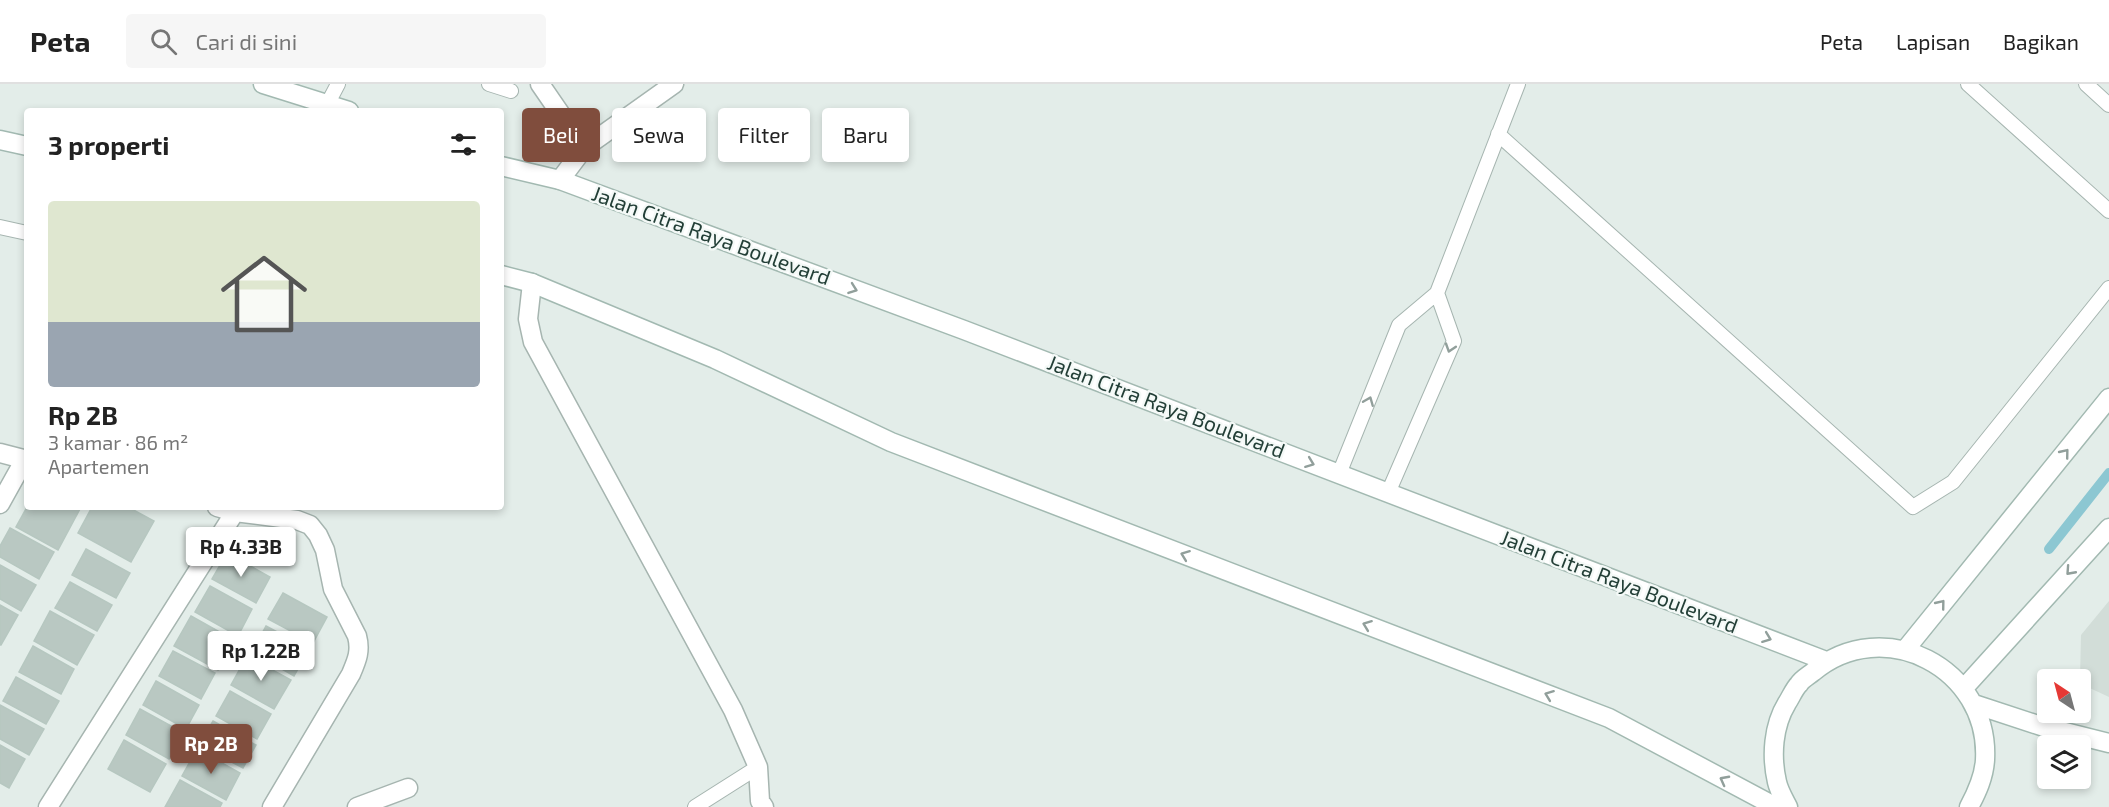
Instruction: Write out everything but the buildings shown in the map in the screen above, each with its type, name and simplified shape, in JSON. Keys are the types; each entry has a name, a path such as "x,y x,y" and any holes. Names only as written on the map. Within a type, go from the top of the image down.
{"main road":[{"path":"263,84 341,108"},
{"path":"540,84 557,108"},
{"path":"600,137 674,84"},
{"path":"0,140 24,145"},
{"path":"560,180 574,162"},
{"name":"Jalan Citra Raya Boulevard","path":"504,167 560,180 964,330 1826,661"},
{"path":"504,276 532,283 715,359 891,442 1609,718 1776,807"},
{"path":"532,283 528,319 533,342 733,710 758,767 760,801 764,807"},
{"path":"1905,650 2109,398"},
{"path":"0,453 24,459"},
{"path":"0,504 24,462"},
{"path":"228,510 297,520 310,525 325,550 333,589 359,644 360,654 351,674 272,807"},
{"path":"48,807 235,512"},
{"path":"1964,688 2109,528"},
{"path":"1788,807 1777,784 1773,749 1780,714 1798,684 1826,661 1851,650 1878,646 1905,650 1937,664 1964,688 1974,704 1983,732 1985,760 1979,789 1970,807"},
{"path":"1974,704 2041,726 2109,742"},
{"path":"357,807 408,788"}],"lane":[{"path":"328,103 338,84"},
{"path":"489,84 510,91"},
{"path":"1339,474 1399,325 1437,293 1518,84"},
{"path":"1968,84 2109,211"},
{"path":"2086,84 2109,105"},
{"path":"1498,134 1913,507 1953,482 2109,288"},
{"path":"0,227 24,232"},
{"path":"1388,493 1454,340 1437,293"},
{"path":"695,807 758,767"}],"shaded area":[{"path":"2109,601 2109,697 2091,689 2091,669 2080,669 2081,635"}],"waterway":[{"path":"2049,549 2109,473"}]}
